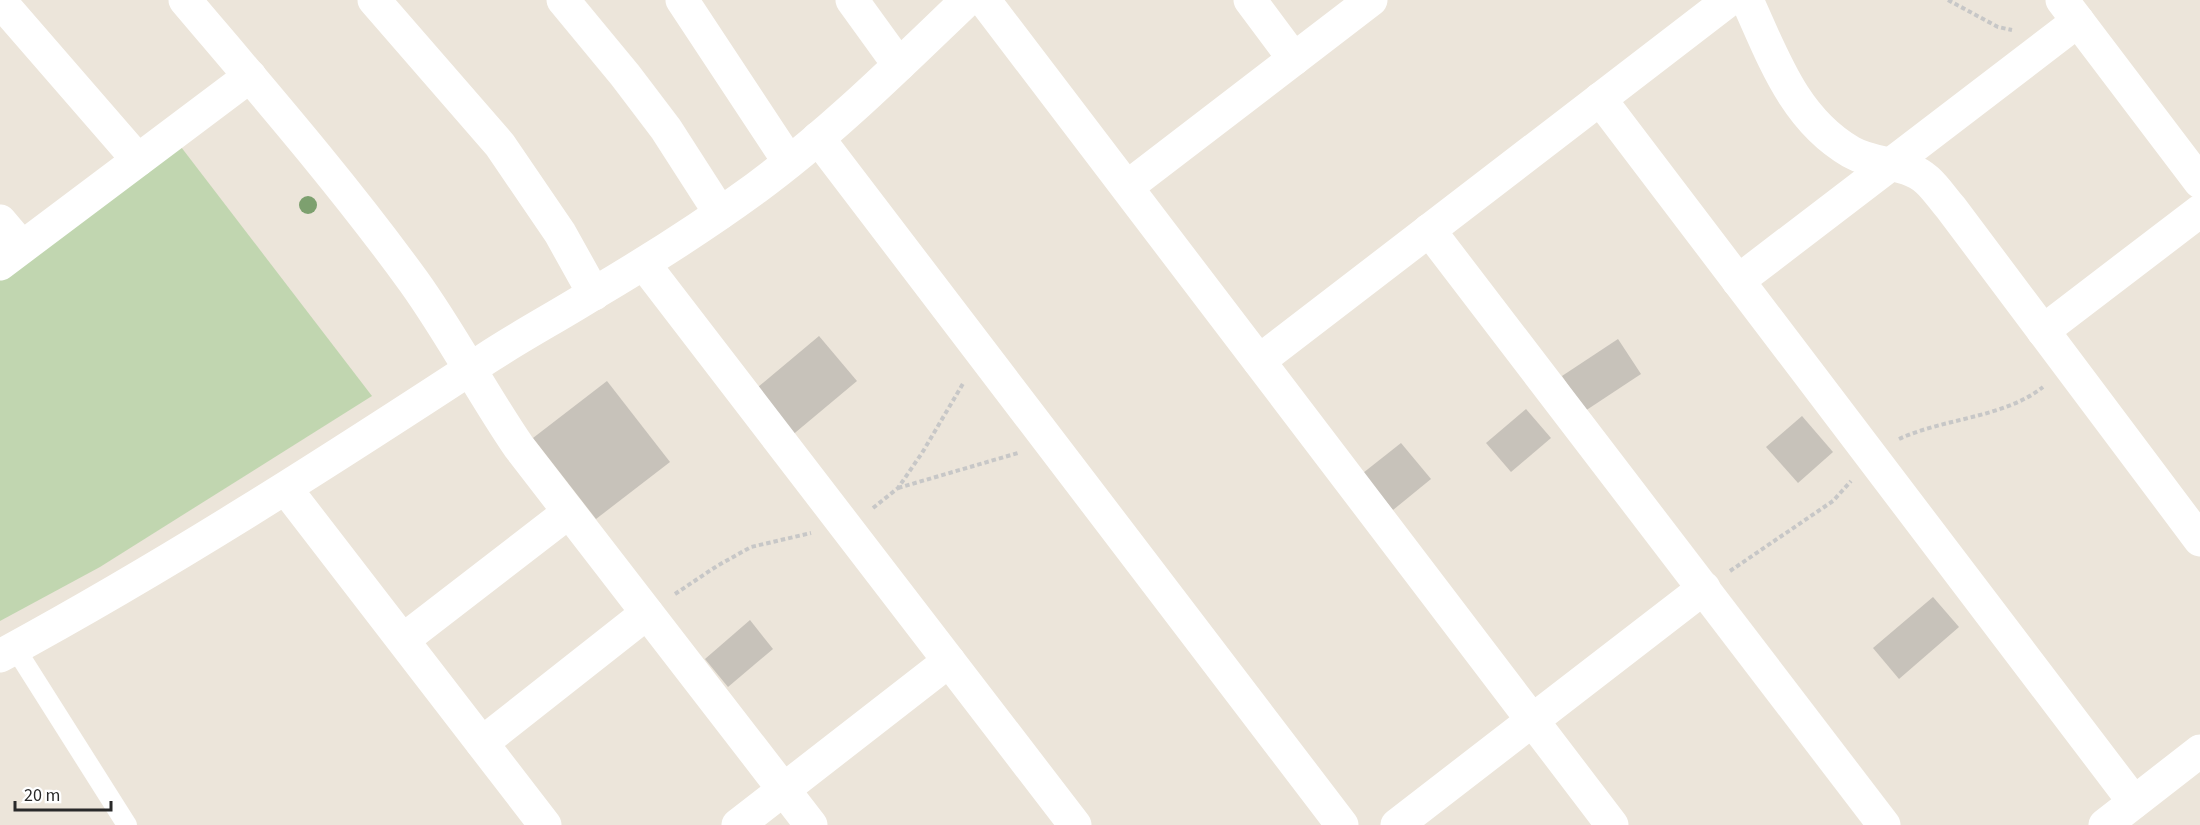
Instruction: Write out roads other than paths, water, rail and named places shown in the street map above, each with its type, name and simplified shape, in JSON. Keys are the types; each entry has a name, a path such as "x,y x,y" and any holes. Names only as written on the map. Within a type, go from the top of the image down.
{"street":[{"path":"185,0 250,76 408,275 437,316 519,447 811,825"},
{"path":"374,0 500,145 560,233 594,294"},
{"path":"563,0 666,129 720,213"},
{"path":"682,0 789,162"},
{"path":"852,0 899,65"},
{"path":"7,652 141,577 286,489 470,370 644,264 720,213 818,138 967,0"},
{"path":"984,0 1612,825"},
{"path":"1250,0 1294,59"},
{"path":"1127,187 1371,0"},
{"path":"1259,361 1729,0"},
{"path":"1747,0 1784,81 1812,122 1829,137 1866,160 1914,172 1927,180 2200,540"},
{"path":"0,1 138,160"},
{"path":"1738,281 1889,164 2067,18 2200,182"},
{"path":"0,221 11,256 250,76"},
{"path":"1599,99 2134,802"},
{"path":"818,138 1342,825"},
{"path":"2043,331 2200,211"},
{"path":"1429,230 1884,825"},
{"path":"644,264 1075,825"},
{"path":"286,489 545,825"},
{"path":"403,640 569,512"},
{"path":"1397,825 1704,588"},
{"path":"482,743 647,613"},
{"path":"738,825 949,661"},
{"path":"2105,825 2200,751"}],"lane":[{"path":"7,652 128,825"}]}
